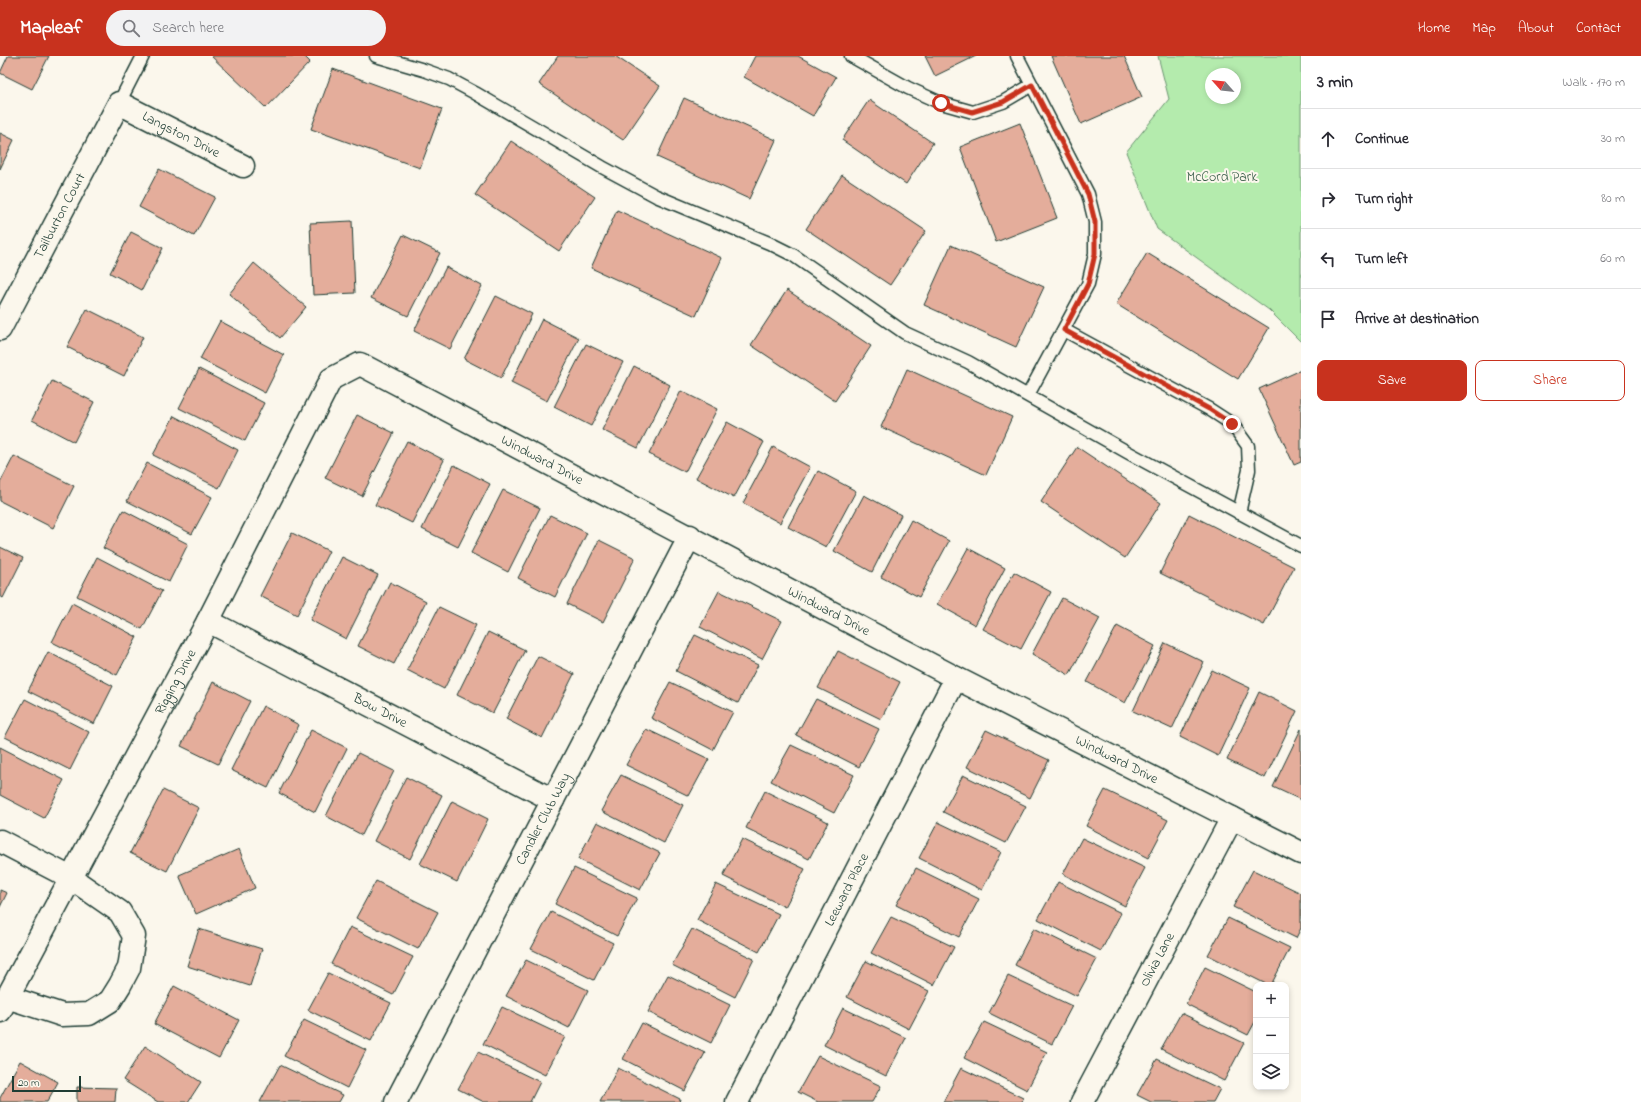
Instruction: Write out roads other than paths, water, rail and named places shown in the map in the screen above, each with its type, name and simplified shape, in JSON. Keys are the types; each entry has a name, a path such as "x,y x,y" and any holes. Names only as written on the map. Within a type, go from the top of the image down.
{"street":[{"name":"Langston Drive","path":"119,103 243,166"},
{"name":"Tailburton Court","path":"0,329 119,103"},
{"name":"Windward Drive","path":"360,364 690,536 956,678 1301,853"},
{"name":"Rigging Drive","path":"4,1004 208,620 330,379 360,364"},
{"name":"Candler Club Way","path":"396,1102 690,536"},
{"name":"Bow Drive","path":"208,620 553,800"},
{"name":"Leeward Place","path":"737,1102 956,678"},
{"name":"Olivia Lane","path":"1082,1102 1232,818"},
{"path":"0,841 71,878 120,912 134,936 129,968 110,1000 89,1014 62,1015 4,1004"}],"lane":[{"path":"119,103 143,56"},
{"path":"376,56 424,70 449,80 656,196 769,243 792,255 905,333 968,362 1129,453 1301,546"},
{"path":"851,56 908,88 941,103 972,112 1003,102 1032,85"},
{"path":"1017,56 1088,194 1095,222 1095,254 1088,284 1028,395"},
{"path":"1064,330 1209,409 1232,424 1248,446 1249,470 1239,513"}],"park label":[{"name":"McCord Park","path":"1222,177"}]}
